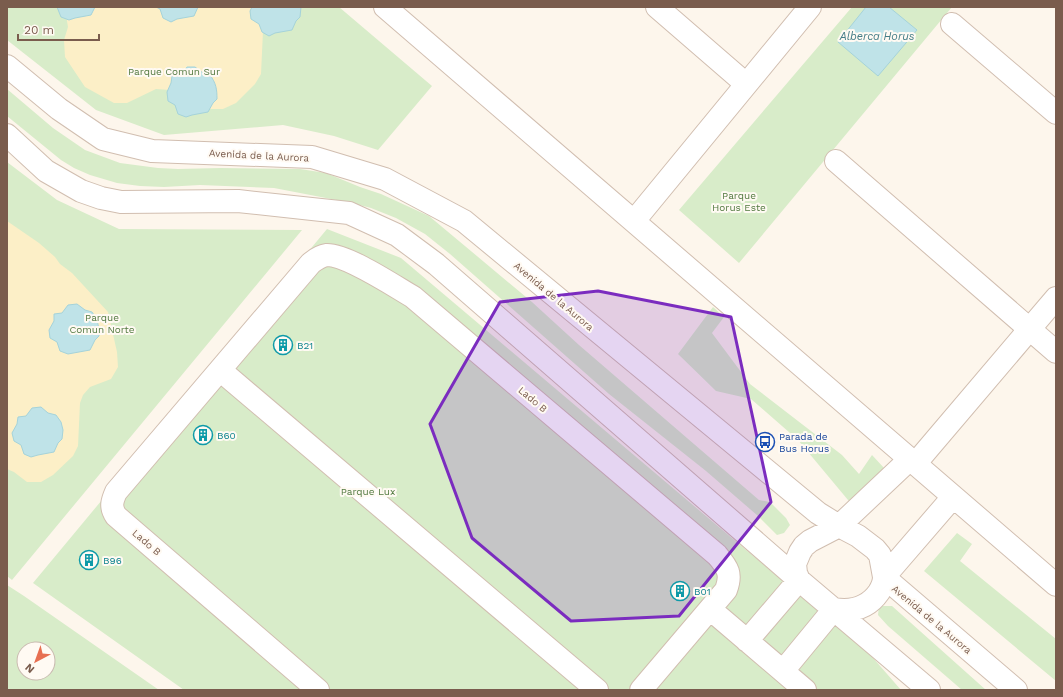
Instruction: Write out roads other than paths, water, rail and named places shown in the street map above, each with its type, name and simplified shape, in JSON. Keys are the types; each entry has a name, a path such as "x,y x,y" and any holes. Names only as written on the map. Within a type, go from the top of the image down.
{"street":[{"path":"385,7 1056,585"},
{"path":"657,7 746,84"},
{"path":"634,221 810,7"},
{"path":"952,24 1056,113"},
{"name":"Avenida de la Aurora","path":"7,66 59,109 103,139 152,151 312,157 385,179 464,221 818,513 858,536 875,549 880,554 884,577 1016,690"},
{"path":"7,135 46,171 81,191 102,198 121,202 238,202 349,213 397,235 436,264 799,580 929,690"},
{"path":"836,161 1056,352"},
{"name":"Lado B","path":"318,690 116,516 111,507 112,500 116,492 311,263 319,257 327,255 352,262 386,280 413,298 717,555 726,565 728,571 728,584 726,590 641,690"},
{"path":"799,580 796,573 795,564 804,546 810,541 839,526 912,462 1056,298"},
{"path":"220,370 597,690"},
{"path":"834,609 852,610 869,603 882,588 884,577 953,497"},
{"path":"747,641 799,580"},
{"path":"710,609 805,690"},
{"path":"784,671 834,609"}],"water":[{"path":"57,7 95,7 91,15 69,20 61,17"},
{"path":"156,7 198,7 194,16 177,19 171,22 163,18 160,9"},
{"path":"252,7 301,7 300,17 296,21 292,30 275,33 269,36 262,32 259,24 251,19 250,11"},
{"name":"Alberca Horus","path":"866,7 889,7 917,30 878,76 838,42"},
{"path":"187,67 195,67 203,73 210,75 216,86 217,99 208,112 186,117 178,114 175,105 168,101 167,92 172,76 181,75"},
{"path":"77,304 85,310 92,312 98,323 99,336 95,340 90,350 68,354 60,351 57,342 50,338 49,330 54,321 54,314 62,313 68,305"},
{"path":"41,407 48,413 56,415 61,422 63,430 62,439 58,443 54,452 31,457 24,454 21,445 14,441 12,433 17,424 18,417 26,416 32,408"}],"place":[{"name":"B21","path":"283,345"},
{"name":"B60","path":"203,435"},
{"name":"Parada de Bus Horus","path":"765,442"},
{"name":"B96","path":"89,560"},
{"name":"B01","path":"680,591"}],"park label":[{"name":"Parque Comun Sur","path":"174,71"},
{"name":"Parque Horus Este","path":"739,200"},
{"name":"Parque Comun Norte","path":"102,322"},
{"name":"Parque Lux","path":"368,491"}]}
